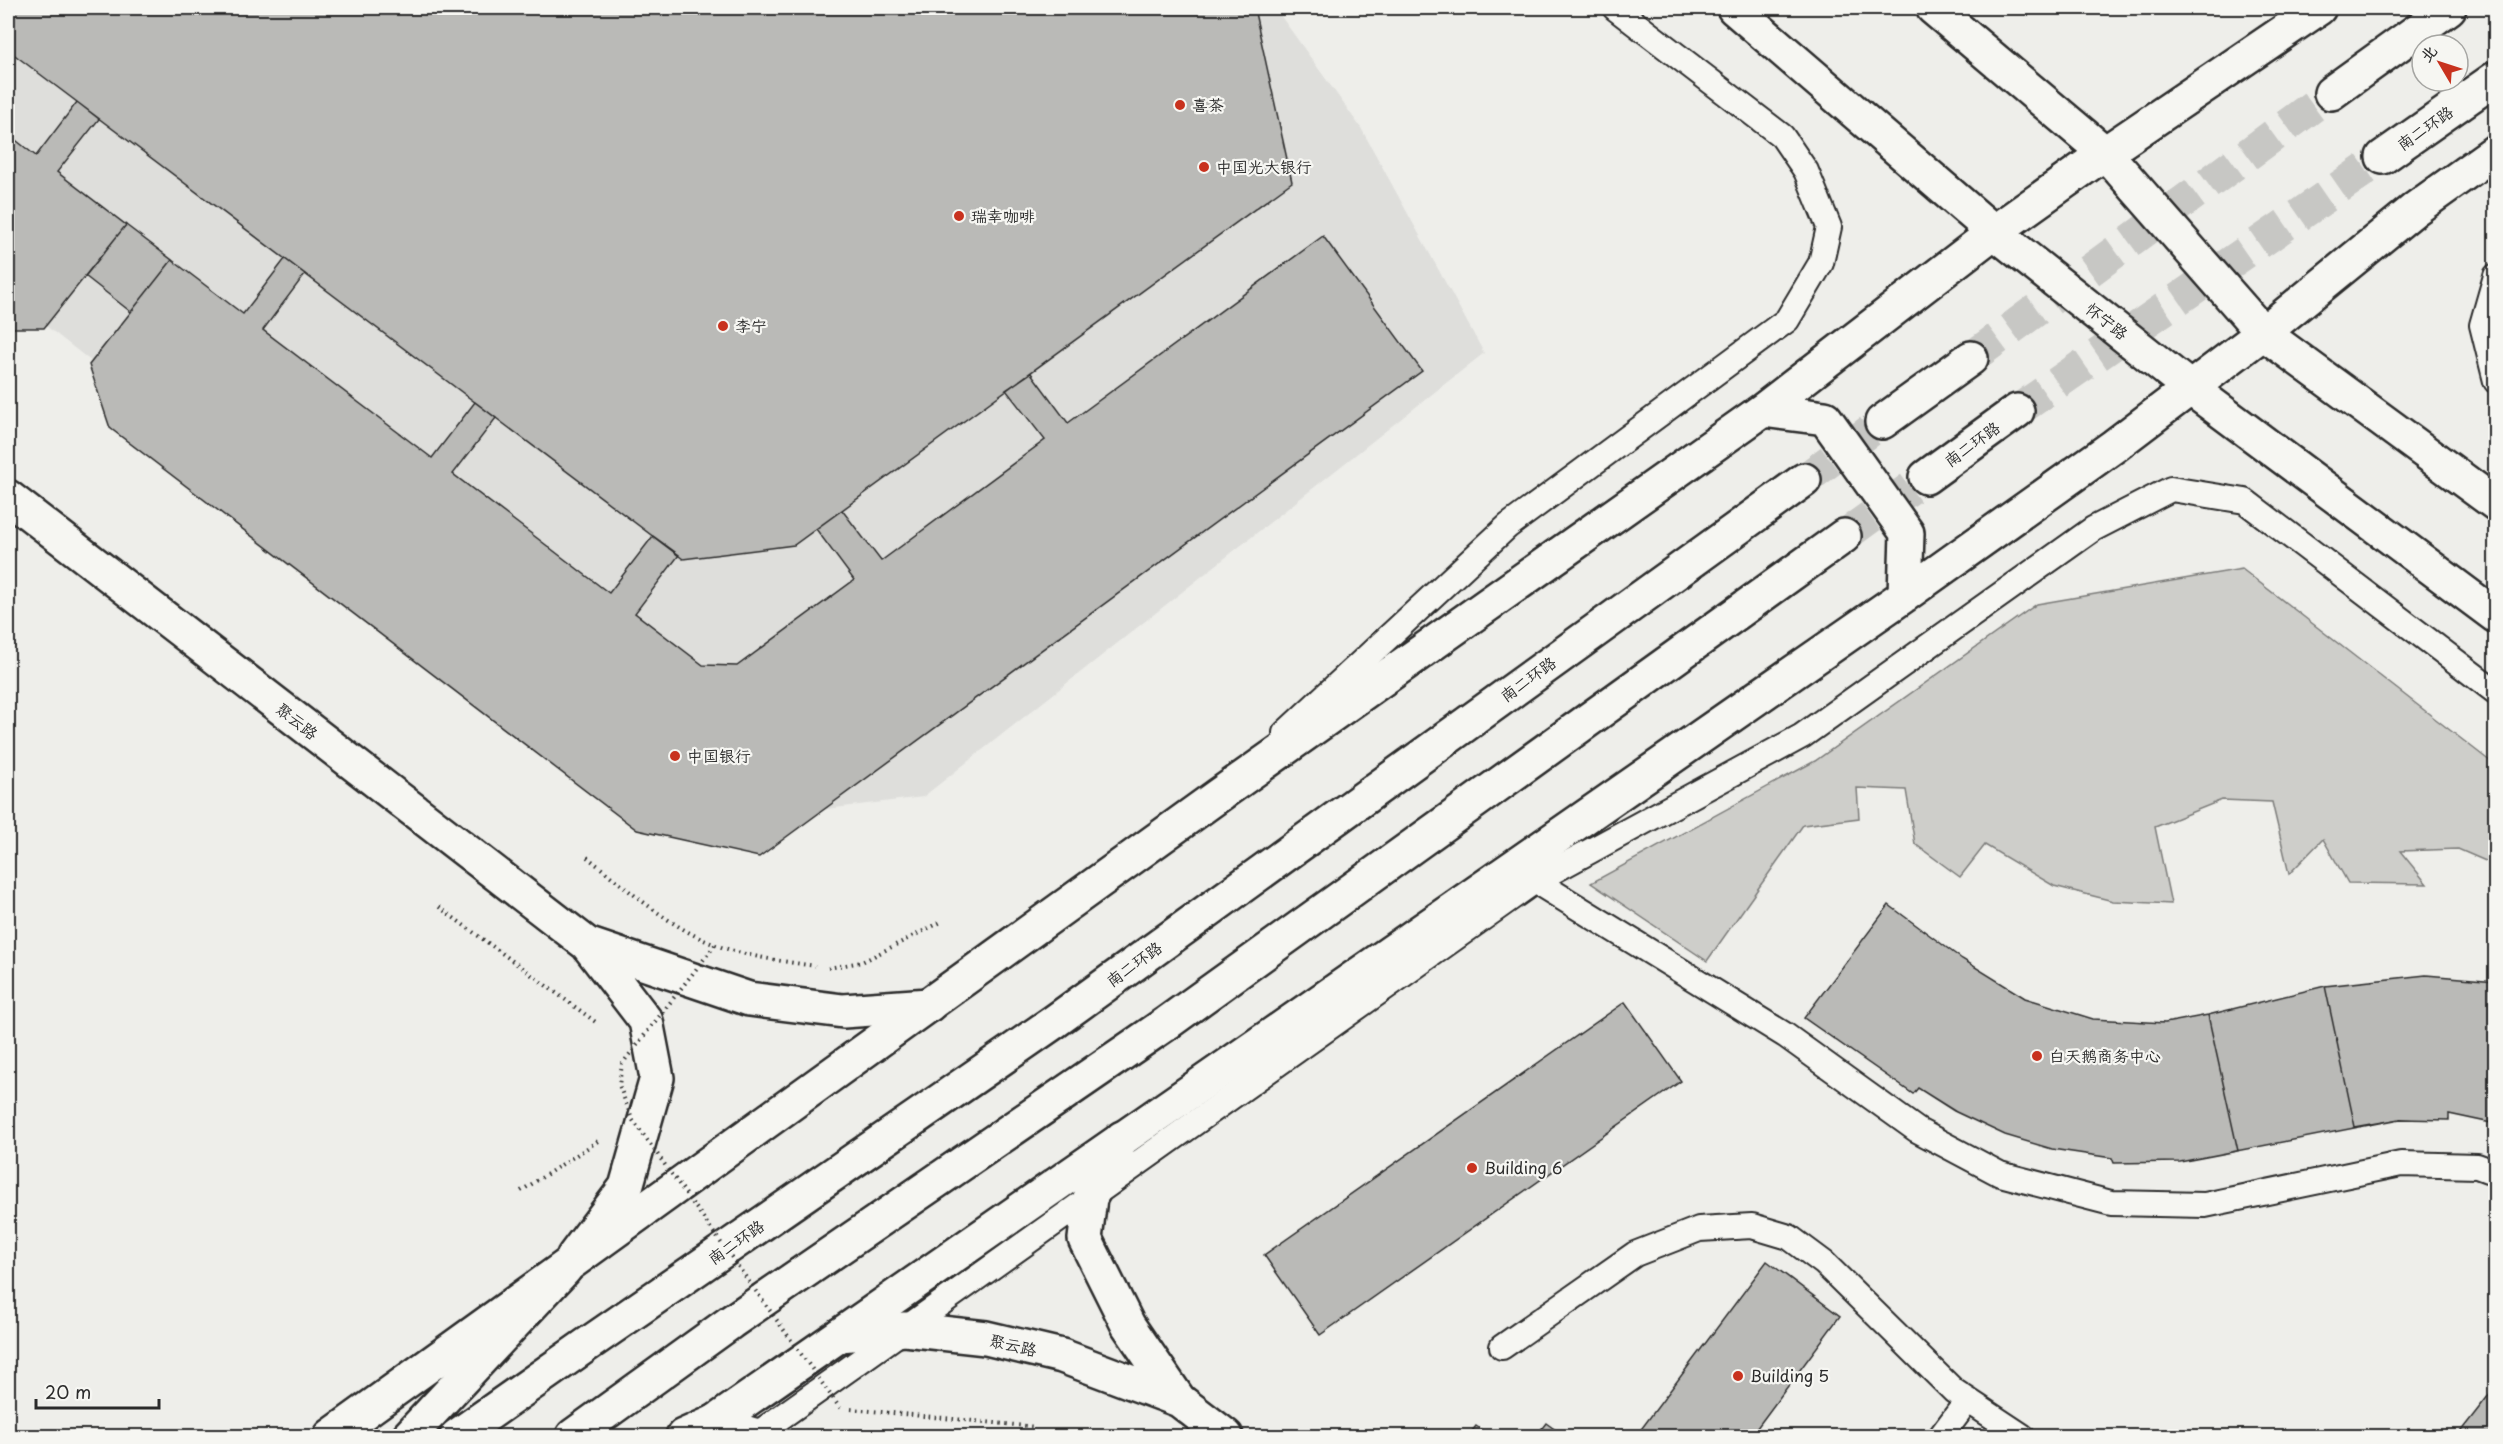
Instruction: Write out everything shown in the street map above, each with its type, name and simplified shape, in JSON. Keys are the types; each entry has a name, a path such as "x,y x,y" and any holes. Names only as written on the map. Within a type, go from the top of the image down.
{"main road":[{"name":"怀宁路","path":"1734,8 1994,232 2190,387 2496,616"},
{"path":"1933,8 2105,153 2263,333 2496,504"},
{"path":"2254,54 2304,8"},
{"path":"331,1437 1219,795 1763,410 1994,232 2105,153 2319,8"},
{"path":"2331,93 2449,8"},
{"name":"南二环路","path":"2383,157 2496,78"},
{"path":"683,1437 707,1428 1905,595 2263,333 2415,209 2496,151"},
{"path":"2415,209 2496,169"},
{"path":"1882,422 1971,358"},
{"path":"1763,410 1825,418 1907,533 1905,595"},
{"name":"南二环路","path":"1926,477 2017,411"},
{"name":"南二环路","path":"457,1437 1054,1022 1803,480"},
{"name":"聚云路","path":"8,497 587,944"},
{"path":"573,1437 741,1316 1167,1023 1844,536"},
{"path":"587,944 749,999 843,1011 929,1005"},
{"path":"409,1437 565,1269 626,1187 657,1078 646,1021 587,944"},
{"name":"聚云路","path":"1122,1138 1090,1198 1085,1239 1128,1325 1179,1400 1226,1437"},
{"name":"聚云路","path":"840,1335 905,1329 986,1338 1062,1356 1179,1400"}],"lane":[{"path":"1219,795 1508,526 1786,320 1821,262 1829,227 1806,171 1782,136 1615,8"},
{"path":"2496,276 2482,325 2496,381"},
{"path":"707,1428 760,1432 1535,881 1802,736 2093,529 2171,489 2245,501 2496,692"},
{"path":"1535,881 1785,1035 1917,1130 2000,1174 2111,1203 2205,1204 2401,1164 2477,1166 2496,1173"},
{"path":"1502,1347 1635,1254 1699,1229 1752,1226 1789,1237 1824,1263 1954,1391 2022,1437"},
{"path":"1941,1437 1968,1400"}],"path":[{"path":"587,857 665,918 715,945 772,959 829,969 862,962 943,921"},
{"path":"439,907 606,1029"},
{"path":"715,945 622,1064 619,1085 632,1119 840,1408 1036,1426"},
{"path":"625,1043 634,1050"},
{"path":"521,1191 602,1139"}],"shaded area":[{"path":"8,8 1275,8 1361,128 1484,353 923,797 684,827 8,296"},
{"path":"2242,569 2495,765 2495,865 2458,849 2400,851 2427,884 2348,883 2323,839 2289,874 2272,802 2222,800 2155,827 2171,904 2113,901 2054,886 1985,845 1960,877 1915,844 1906,790 1857,788 1859,818 1803,825 1707,961 1591,883 1815,761 2037,604"}],"building":[{"path":"8,8 1254,8 1292,182 794,545 683,559 8,50"},
{"path":"77,102 99,119 57,172 126,225 44,328 8,328 8,134 36,156"},
{"path":"126,225 172,260 131,312 85,276"},
{"path":"1323,236 1422,371 759,857 637,830 110,428 89,365 172,260 243,314 285,259 305,274 263,330 432,458 475,402 496,418 453,474 609,593 653,536 679,555 635,613 703,665 737,666 854,580 816,529 842,510 881,561 1045,440 1006,390 1031,373 1068,423"},
{"name":"白天鹅商务中心","path":"1889,905 1962,959 2025,998 2093,1019 2165,1023 2208,1015 2238,1151 2180,1162 2114,1163 2112,1158 2052,1149 2005,1135 1956,1112 1918,1088 1913,1094 1804,1018"},
{"path":"1889,905 1962,959 2025,998 2093,1019 2165,1023 2208,1015 2325,986 2426,975 2496,981 2496,1124 2449,1114 2449,1120 2400,1119 2180,1162 2114,1163 2112,1158 2052,1149 2005,1135 1954,1111 1918,1088 1913,1094 1804,1018"},
{"path":"2426,975 2496,981 2496,1124 2449,1114 2449,1120 2400,1119 2355,1127 2325,986"},
{"name":"Building 6","path":"1625,1002 1681,1081 1320,1335 1264,1255"},
{"name":"Building 5","path":"1767,1261 1840,1316 1751,1436 1636,1436"},
{"path":"2496,1386 2496,1436 2457,1436"},
{"path":"1546,1423 1564,1436 1536,1436"},
{"path":"1476,1426 1491,1436 1468,1436"}],"tunnel":[{"path":"1971,358 2331,93"},
{"path":"2017,411 2383,157"},
{"path":"1804,480 1882,422"},
{"path":"1844,536 1926,477"}],"place":[{"name":"喜茶","path":"1180,105"},
{"name":"中国光大银行","path":"1204,167"},
{"name":"瑞幸咖啡","path":"959,216"},
{"name":"李宁","path":"723,326"},
{"name":"中国银行","path":"675,756"},
{"name":"白天鹅商务中心","path":"2037,1056"},
{"name":"Building 6","path":"1472,1168"},
{"name":"Building 5","path":"1738,1376"}]}
